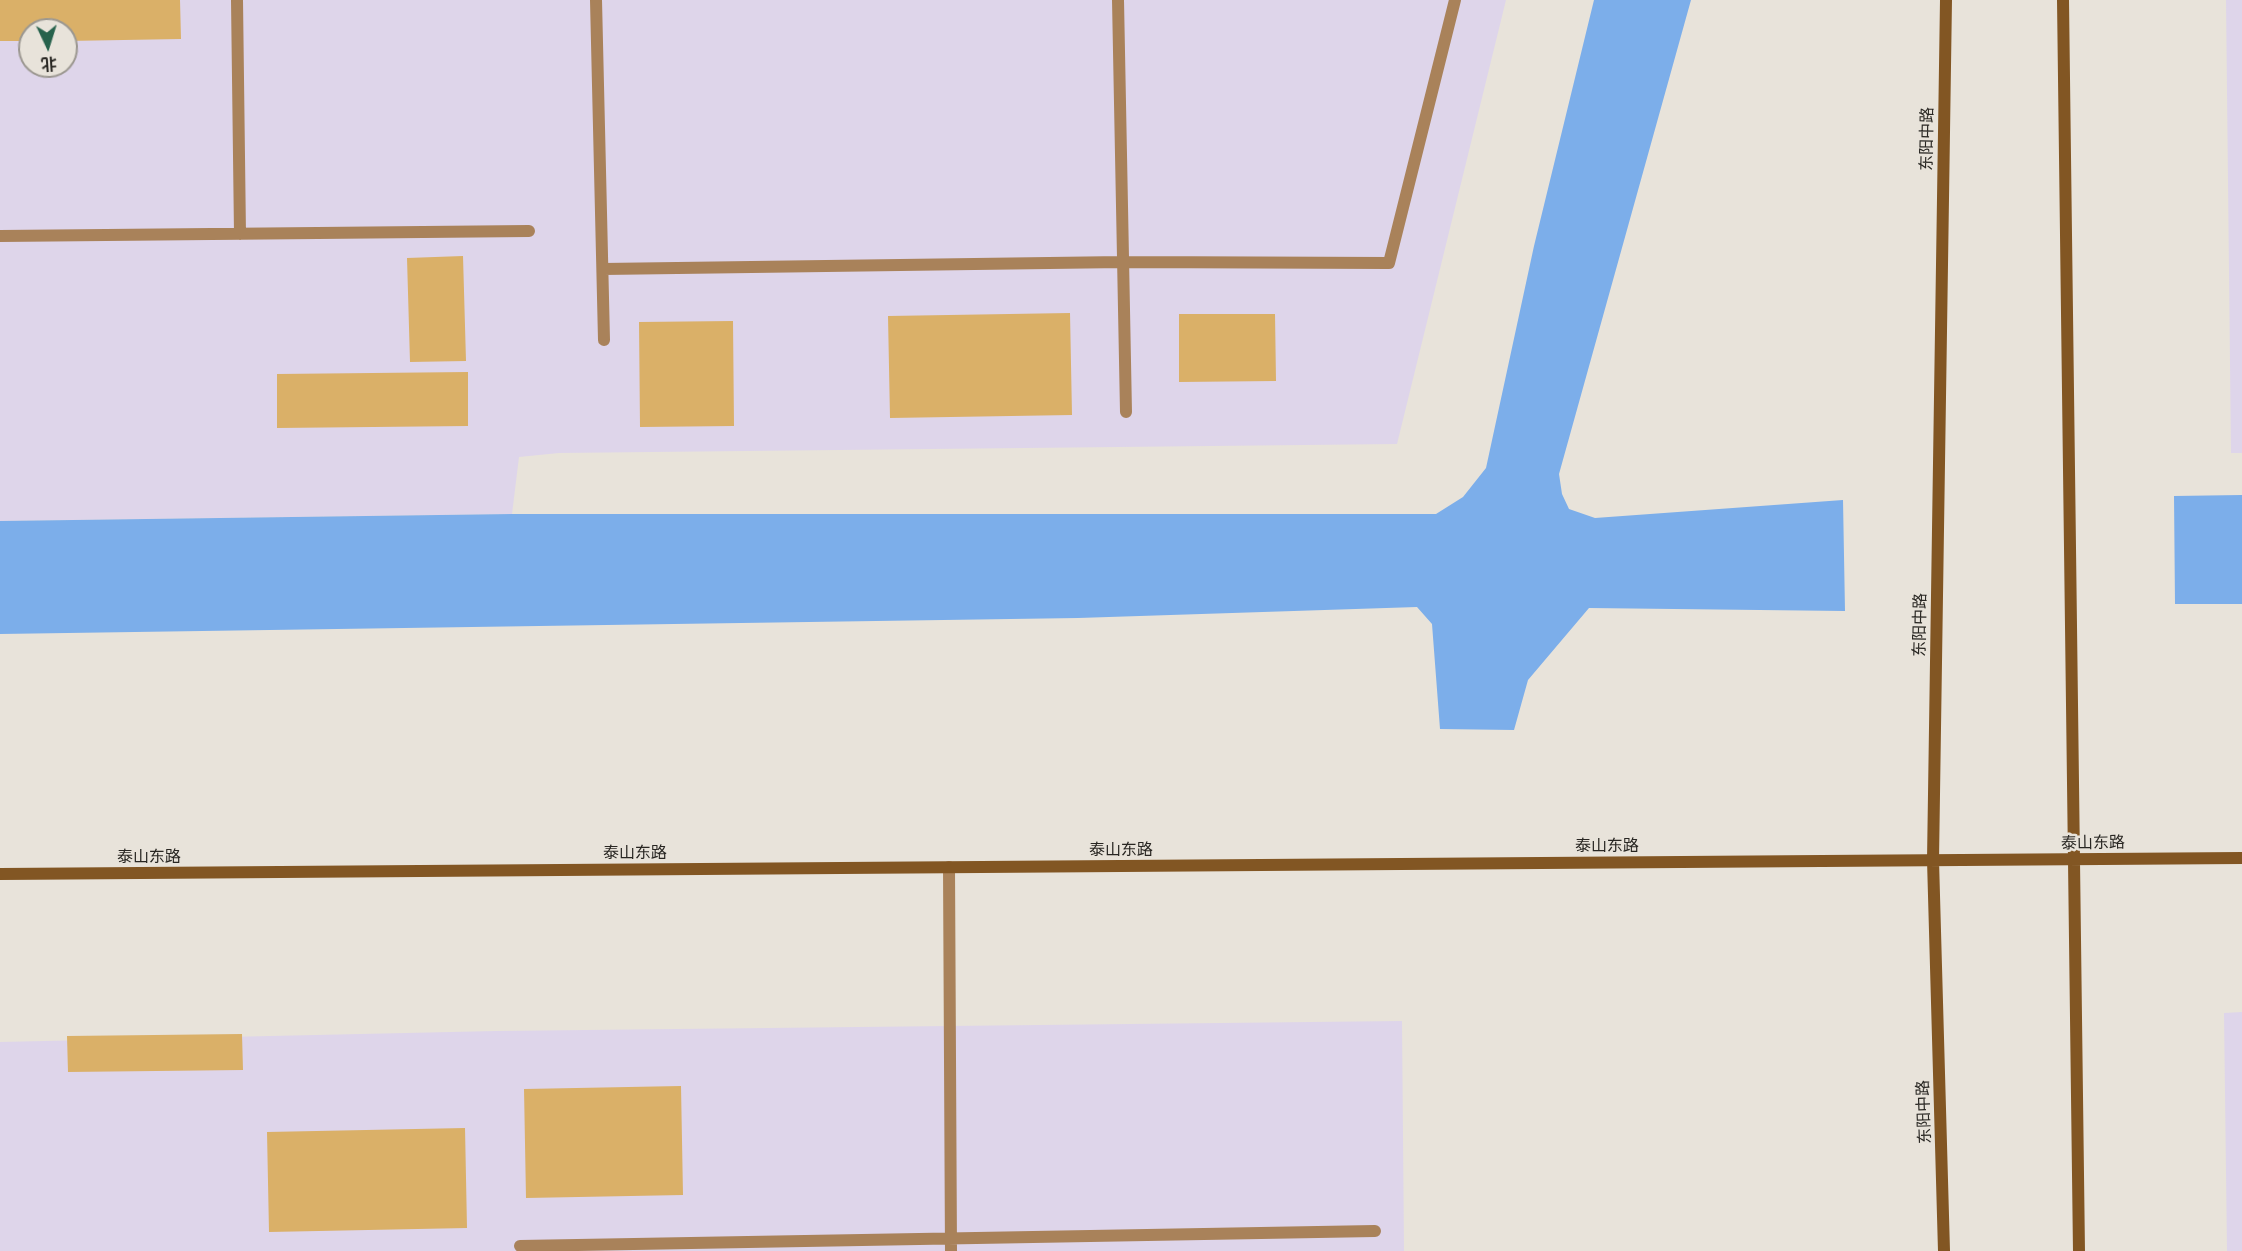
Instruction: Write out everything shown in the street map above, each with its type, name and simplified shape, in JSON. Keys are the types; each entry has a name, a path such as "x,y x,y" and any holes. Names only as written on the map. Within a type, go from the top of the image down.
{"main road":[{"name":"东阳中路","path":"1944,1251 1933,860 1946,0"},
{"path":"2063,0 2079,1251"},
{"name":"泰山东路","path":"0,874 2242,858"}],"lane":[{"path":"237,0 240,234"},
{"path":"596,0 604,340"},
{"path":"1118,0 1126,412"},
{"path":"603,269 1123,262 1389,263 1455,0"},
{"path":"0,236 529,231"},
{"path":"949,867 951,1245"},
{"path":"520,1246 951,1245 1375,1231"}],"shaded area":[{"path":"0,0 1506,0 1397,444 559,453 519,457 512,514 0,521"},
{"path":"2226,0 2242,0 2242,453 2231,453"},
{"path":"2242,1012 2242,1251 2227,1251 2224,1013"},
{"path":"1402,1021 1404,1251 0,1251 0,1042 496,1031"}],"water":[{"path":"1594,0 1691,0 1559,474 1562,494 1569,509 1595,518 1843,500 1845,611 1589,608 1528,680 1514,730 1440,729 1432,624 1417,607 1078,618 0,634 0,521 512,514 1436,514 1463,497 1486,468 1534,246"},
{"path":"2242,495 2242,604 2175,604 2174,496"}],"building":[{"path":"0,0 180,0 181,39 78,41 78,18 18,18 18,41 0,41"},
{"path":"463,256 466,361 410,362 407,258"},
{"path":"1070,313 1072,415 890,418 888,316"},
{"path":"1179,314 1275,314 1276,381 1179,382"},
{"path":"733,321 734,426 640,427 639,322"},
{"path":"468,372 468,426 277,428 277,374"},
{"path":"242,1034 243,1070 68,1072 67,1036"},
{"path":"681,1086 683,1195 526,1198 524,1089"},
{"path":"465,1128 467,1228 269,1232 267,1132"}]}
